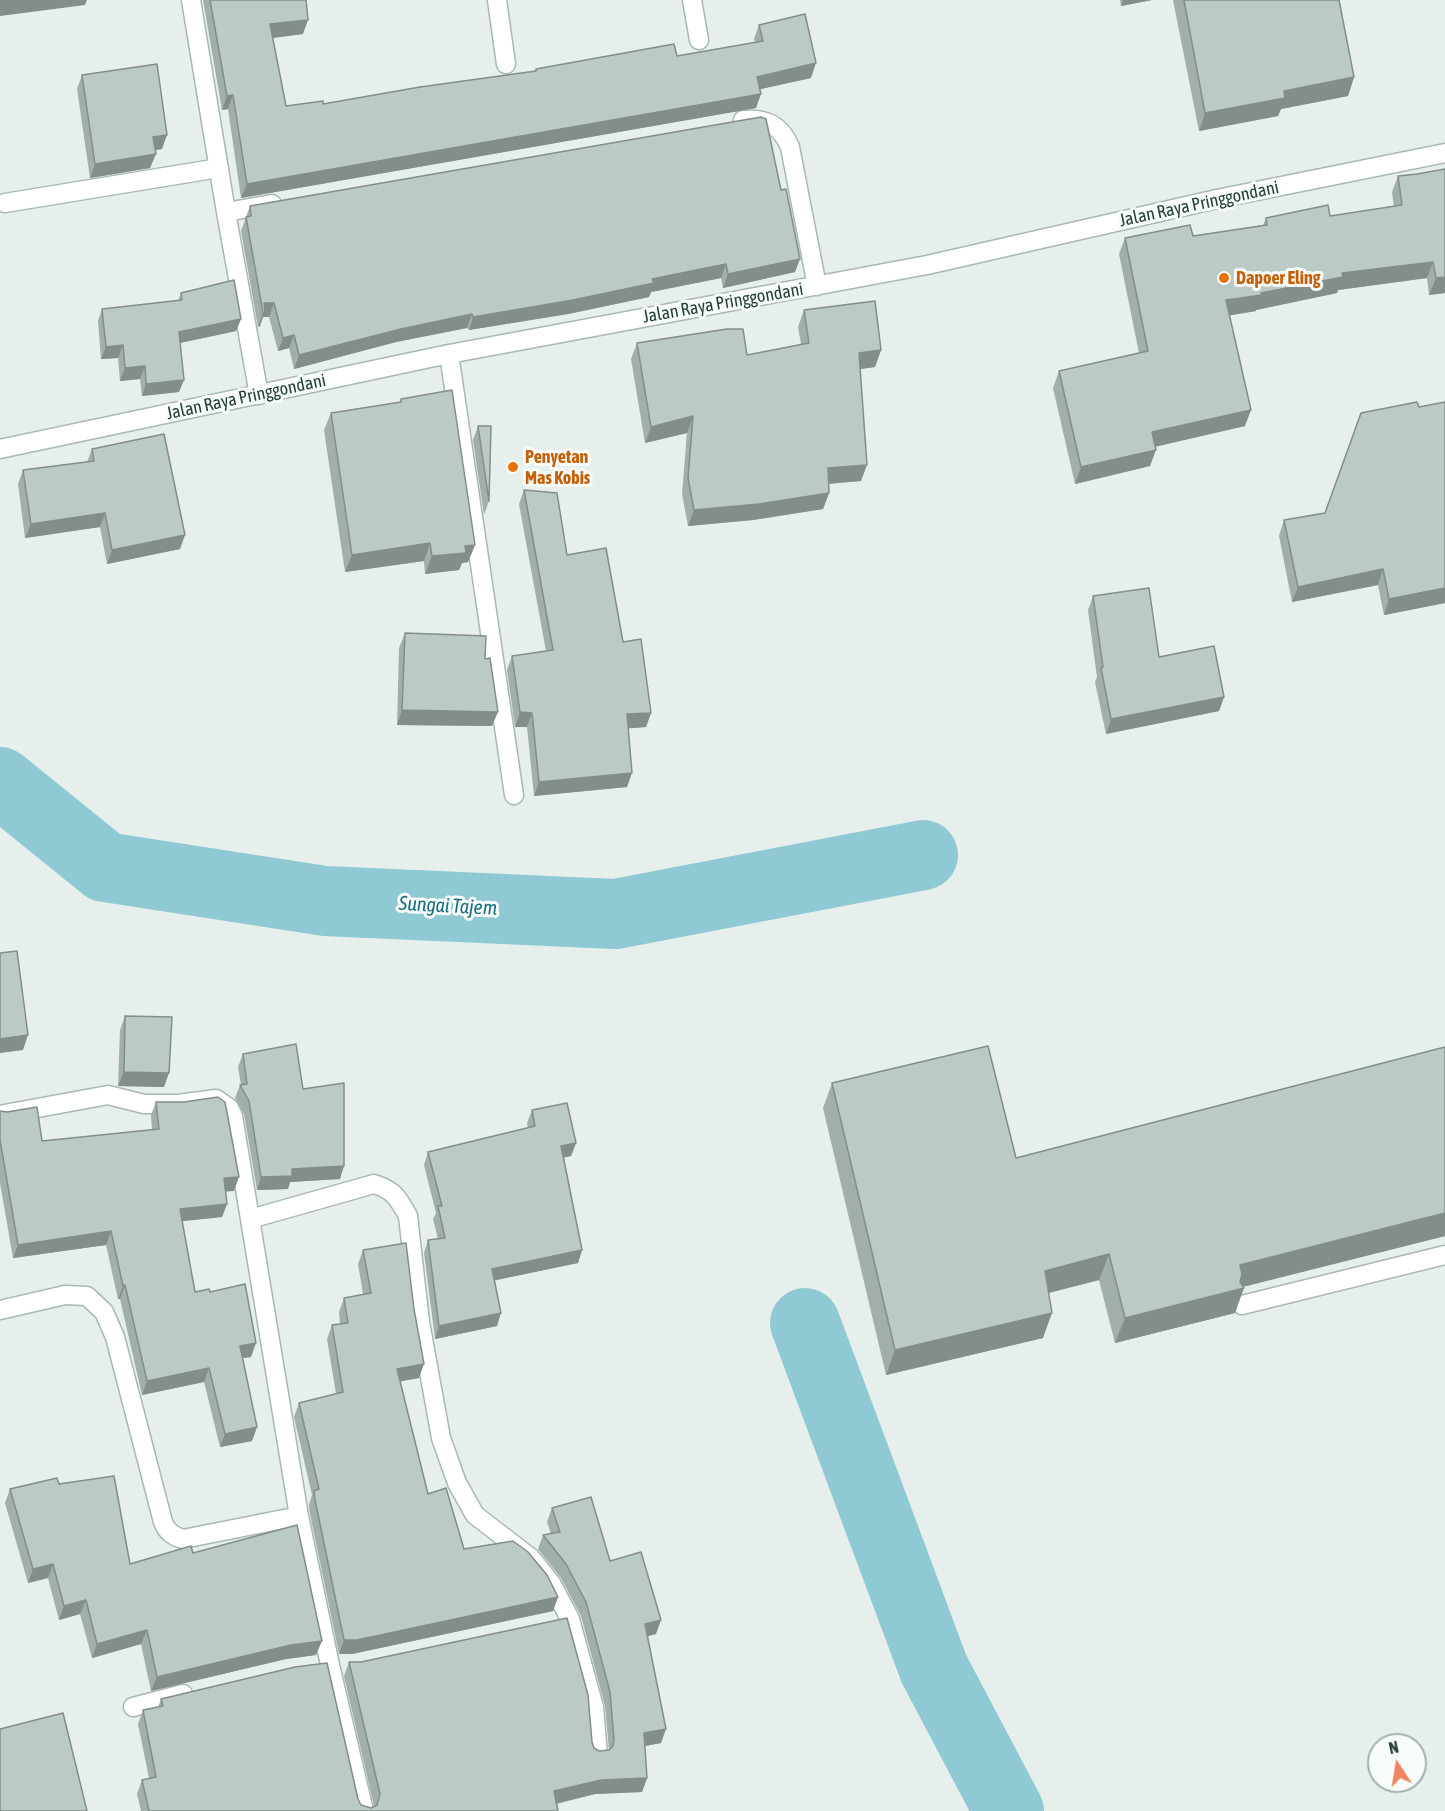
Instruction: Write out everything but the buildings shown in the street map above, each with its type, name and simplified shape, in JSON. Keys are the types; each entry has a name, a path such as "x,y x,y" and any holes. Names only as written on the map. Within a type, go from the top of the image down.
{"street":[{"path":"191,0 259,395"},
{"path":"497,0 506,64"},
{"path":"692,0 699,40"},
{"path":"720,124 757,119 777,127 785,136 790,147 817,286"},
{"name":"Jalan Raya Pringgondani","path":"0,449 449,354 927,265 1217,199 1445,153"},
{"path":"5,203 219,168"},
{"path":"226,212 285,202"},
{"path":"449,354 514,795"},
{"path":"0,1115 108,1095 144,1104 178,1104 216,1099 229,1108 233,1116 300,1516 321,1666 364,1811"},
{"path":"250,1219 366,1185 374,1184 387,1188 394,1194 408,1216 422,1333 441,1438 457,1483 475,1515 531,1558 538,1566 551,1583 570,1618 594,1707 598,1755"},
{"path":"1242,1305 1445,1255"},
{"path":"0,1309 65,1295 87,1296 104,1311 115,1337 163,1522 166,1529 175,1537 183,1539 300,1516"},
{"path":"547,1624 570,1618"},
{"path":"321,1666 353,1665"},
{"path":"133,1707 203,1690"}],"waterway":[{"name":"Sungai Tajem","path":"0,782 105,867 325,901 615,914 923,855"},
{"path":"805,1323 934,1669 1009,1811"}],"place":[{"name":"Dapoer Eling","path":"1224,278"},
{"name":"Penyetan Mas Kobis","path":"513,467"}]}
